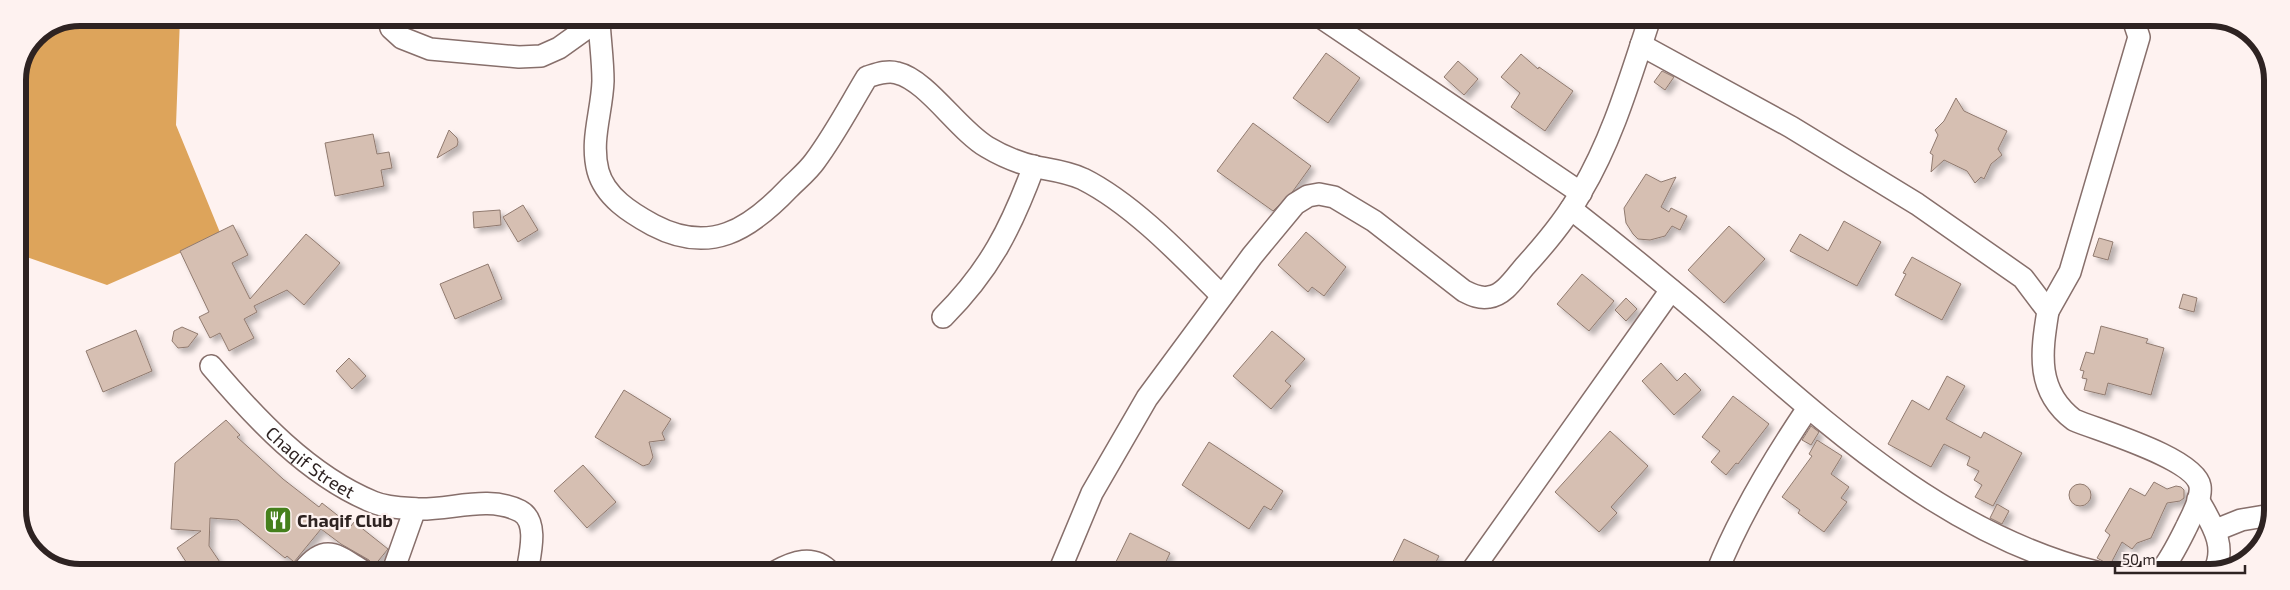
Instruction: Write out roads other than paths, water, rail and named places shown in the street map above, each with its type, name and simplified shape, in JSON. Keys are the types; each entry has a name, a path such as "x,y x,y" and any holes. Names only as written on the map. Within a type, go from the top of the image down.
{"street":[{"path":"390,26 402,38 430,49 520,57 541,56 560,48 590,26"},
{"path":"600,26 603,82 594,148 598,172 610,195 634,215 663,230 689,238 716,238 749,224 769,210 815,162 867,77 883,72 897,73 915,82 985,146 1007,157 1034,166 1061,171 1083,179 1114,199 1164,239 1222,296"},
{"path":"1333,26 1576,201 1671,290 1808,408 1872,459 1958,517 2026,548 2073,564"},
{"path":"1063,564 1092,493 1130,426 1171,362 1295,204 1308,196 1319,194 1334,197 1374,221 1464,291 1477,297 1488,298 1506,288 1540,250 1576,201 1600,156 1627,91 1647,26"},
{"path":"2135,26 2139,37 2100,167 2082,235 2070,272 2048,311 2044,336 2045,377 2050,396 2061,410 2074,420 2126,439 2179,463 2196,477 2200,487 2198,499 2176,549 2166,564"},
{"path":"1641,45 1791,127 1917,204 2023,278 2048,311"},
{"path":"943,317 965,295 1002,243 1034,166"},
{"path":"1477,564 1671,290"},
{"name":"Chaqif Street","path":"211,366 259,420 308,462 330,478 374,502 415,509 488,503 522,512 529,521 532,537 528,564"},
{"path":"1721,564 1745,511 1770,465 1808,408"},
{"path":"2198,499 2216,530 2220,546 2218,563"},
{"path":"395,564 415,509"},
{"path":"2216,530 2241,520 2263,516"},
{"path":"310,564 319,555 324,554 331,554 350,564"},
{"path":"788,564 806,560 819,564"}],"place":[{"name":"Chaqif Club","path":"278,520"}]}
